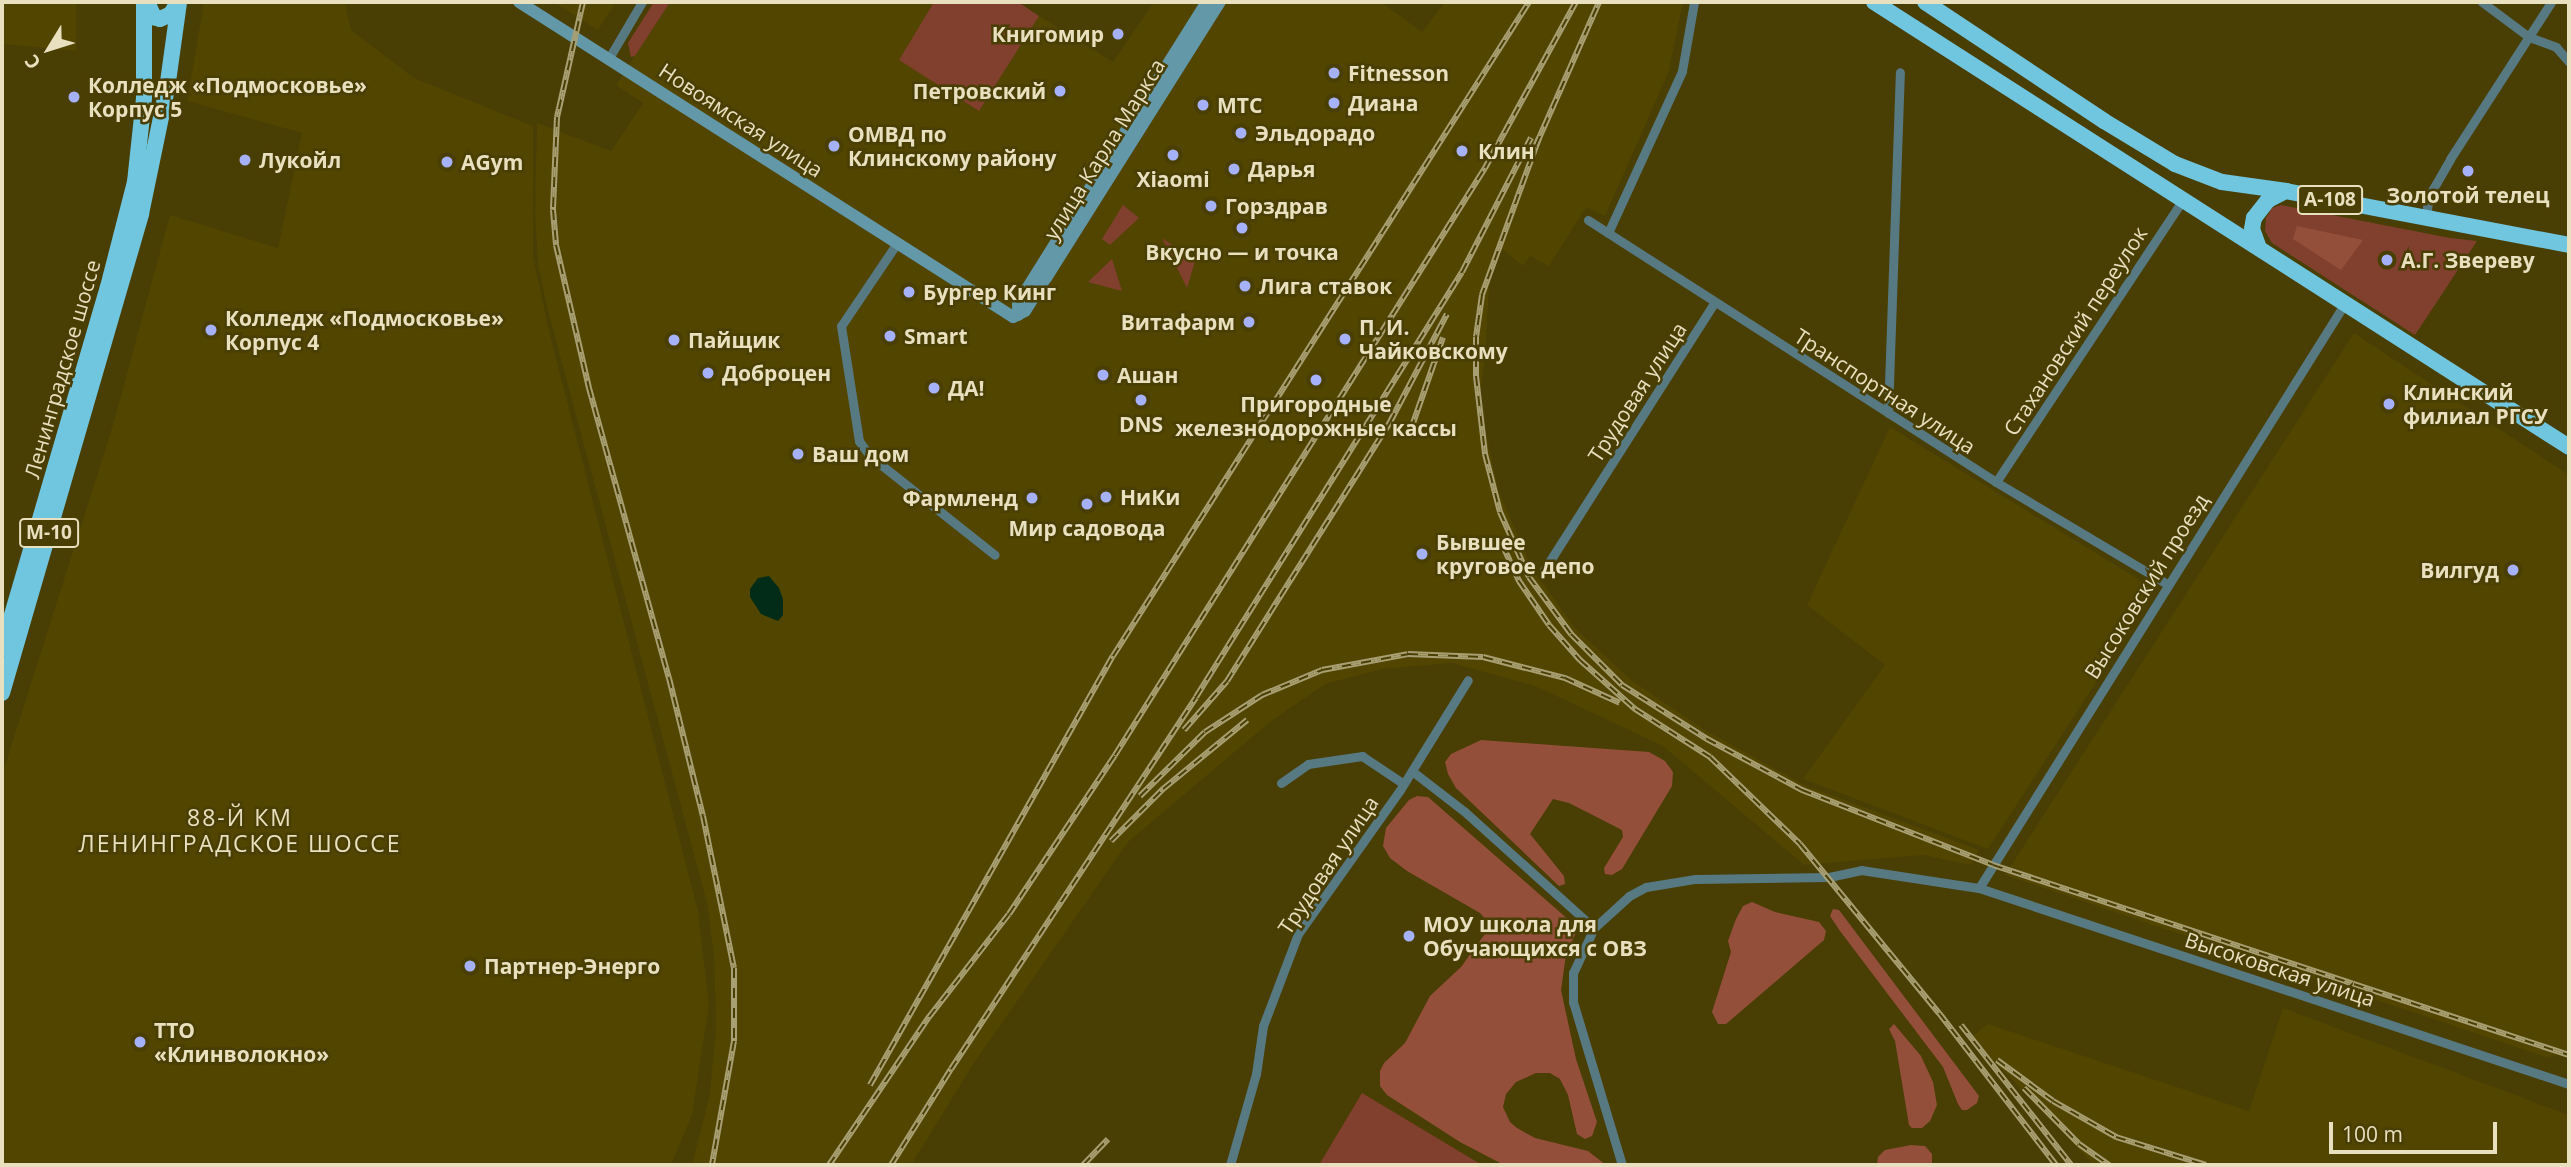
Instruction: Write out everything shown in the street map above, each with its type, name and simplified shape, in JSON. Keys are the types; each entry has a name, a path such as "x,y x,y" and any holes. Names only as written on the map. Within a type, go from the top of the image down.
{"highway":[{"path":"145,2 154,17 160,19 172,14 178,2"},
{"name":"Ленинградское шоссе","path":"2,649 129,210 141,151 145,2"},
{"name":"Ленинградское шоссе","path":"2,693 141,214 167,89 178,2"},
{"path":"1874,2 2569,447"},
{"name":"А-108","path":"1925,2 2104,121 2175,164 2222,182 2286,191 2569,245"},
{"path":"2259,248 2252,229 2254,218 2268,201 2286,191"}],"street":[{"name":"Новоямская улица","path":"519,2 1016,316"},
{"path":"609,58 642,2"},
{"name":"улица Карла Маркса","path":"1016,316 1018,303 1207,2"},
{"name":"улица Карла Маркса","path":"1016,316 1025,311 1220,2"},
{"path":"1608,233 1682,71 1694,2"},
{"path":"2482,2 2529,37 2556,47 2569,62"},
{"path":"2428,220 2427,207 2433,189 2552,2"},
{"path":"1888,413 1900,72"},
{"name":"Стахановский переулок","path":"1996,482 2183,199"},
{"name":"Транспортная улица","path":"1588,220 1996,482 2167,584"},
{"path":"897,243 841,326 859,441 870,456 995,555"},
{"name":"Трудовая улица","path":"1544,570 1714,303"},
{"name":"Высоковский проезд","path":"1979,888 2345,303"},
{"name":"Трудовая улица","path":"1230,1165 1256,1074 1263,1026 1298,934 1404,784 1468,680"},
{"path":"1282,783 1308,764 1362,756 1404,784"},
{"path":"1412,771 1465,812 1594,928 1573,973 1573,1002 1622,1165"},
{"name":"Высоковская улица","path":"1594,928 1621,902 1646,887 1695,879 1816,877 1861,870 1979,888 2569,1084"}],"shaded area":[{"path":"2,2 76,2 76,51 2,44"},
{"path":"204,2 345,2 351,30 414,78 533,126 533,256 549,331 698,911 709,1005 692,1115 671,1165 2,1165 2,775 113,425 170,215 278,248 302,133 187,101"},
{"path":"553,2 616,2 598,30"},
{"path":"654,2 670,2 635,56 631,57 628,43"},
{"path":"670,2 934,2 899,60 979,111 1039,16 1113,62 1154,2 1381,2 1422,32 1445,2 1683,2 1669,71 1605,216 1586,207 1549,266 1530,256 1523,266 1502,249 1490,271 1485,358 1479,400 1498,490 1531,566 1574,627 1631,680 1705,730 1804,785 1979,850 1971,865 1923,855 1804,865 1663,746 1535,686 1452,663 1382,669 1325,684 1270,722 1128,842 974,1063 911,1165 692,1165 710,1094 716,1026 714,956 707,903 547,307 538,265 535,214 537,123 611,151 643,103 616,85"},
{"path":"934,2 1018,2 1039,16 979,111 899,60"},
{"path":"1123,205 1139,218 1110,245 1102,239"},
{"path":"2281,205 2477,241 2415,335 2272,243 2265,231 2266,218 2272,208"},
{"path":"2297,226 2363,240 2341,270 2293,239"},
{"path":"1162,238 1195,261 1187,288"},
{"path":"1112,259 1122,291 1088,282"},
{"path":"2354,333 2569,475 2569,1059 2557,1055 2549,1058 2005,875"},
{"path":"1890,427 2156,590 1988,849 1803,779 1885,665 1807,605"},
{"path":"769,576 779,588 783,599 783,615 778,621 761,614 750,597 750,589 758,578"},
{"path":"1481,740 1649,752 1665,761 1673,772 1672,786 1622,869 1612,875 1605,874 1604,868 1623,837 1622,830 1569,803 1553,799 1530,834 1564,876 1565,884 1559,886 1456,788 1448,774 1445,762 1451,754"},
{"path":"1417,796 1428,797 1578,928 1566,955 1561,990 1576,1059 1597,1122 1592,1136 1585,1139 1577,1134 1568,1095 1560,1079 1550,1073 1536,1073 1516,1082 1506,1094 1503,1107 1510,1122 1517,1128 1535,1138 1588,1151 1606,1165 1504,1165 1460,1142 1387,1095 1380,1086 1380,1071 1384,1063 1405,1043 1430,996 1461,967 1487,931 1486,920 1480,913 1407,871 1390,858 1383,846 1386,828 1409,800"},
{"path":"1752,902 1775,912 1819,922 1826,931 1824,940 1726,1024 1718,1024 1712,1012 1731,952 1728,941 1743,906"},
{"path":"1833,909 1839,910 1979,1096 1977,1103 1967,1110 1962,1110 1943,1067 1840,931 1830,916"},
{"path":"2283,1008 2569,1115 2569,1165 2094,1165 1971,1037 1988,1024 2249,1111"},
{"path":"1894,1024 1921,1056 1933,1082 1937,1105 1930,1121 1922,1128 1912,1128 1909,1125 1895,1041 1889,1029"},
{"path":"1362,1093 1482,1165 1319,1165"},
{"path":"1911,1145 1925,1146 1932,1154 1932,1165 1877,1165 1878,1157 1885,1150"}],"railway":[{"path":"583,2 557,117 553,210 556,245 589,388 669,678 703,816 734,968 734,1041 712,1165"},
{"path":"870,1085 1113,656 1529,2"},
{"path":"829,1165 929,1017 1009,914 1115,755 1485,168 1576,2"},
{"path":"1536,145 1599,2"},
{"path":"891,1165 951,1069 1196,697 1462,272 1531,138"},
{"path":"1539,138 1482,295 1476,337 1476,376 1485,454 1500,512 1529,577 1571,634 1622,685 1707,739 1802,790 1993,865 2569,1055"},
{"path":"1184,730 1227,681 1390,422 1447,314"},
{"path":"1411,429 1443,337"},
{"path":"1502,544 1519,581 1549,625 1580,660 1635,709 1710,757 1800,844 1939,1013 2056,1165"},
{"path":"1140,796 1205,732 1262,695 1322,670 1408,654 1483,657 1565,678 1620,703"},
{"path":"1111,841 1163,789 1247,720"},
{"path":"1961,1025 2071,1165"},
{"path":"1997,1060 2053,1101 2116,1137 2206,1165"},
{"path":"2024,1088 2079,1144 2109,1165"},
{"path":"1083,1165 1108,1139"}],"place":[{"name":"Книгомир","path":"1118,34"},
{"name":"Fitnesson","path":"1334,73"},
{"name":"Петровский","path":"1060,91"},
{"name":"Колледж «Подмосковье» Корпус 5","path":"74,97"},
{"name":"Диана","path":"1334,103"},
{"name":"МТС","path":"1203,105"},
{"name":"Эльдорадо","path":"1241,133"},
{"name":"ОМВД по Клинскому району","path":"834,146"},
{"name":"Клин","path":"1462,151"},
{"name":"Xiaomi","path":"1173,155"},
{"name":"Лукойл","path":"245,160"},
{"name":"AGym","path":"447,162"},
{"name":"Дарья","path":"1234,169"},
{"name":"Золотой телец","path":"2468,171"},
{"name":"Горздрав","path":"1211,206"},
{"name":"Вкусно — и точка","path":"1242,228"},
{"name":"А.Г. Звереву","path":"2387,260"},
{"name":"Лига ставок","path":"1245,286"},
{"name":"Бургер Кинг","path":"909,292"},
{"name":"Витафарм","path":"1249,322"},
{"name":"Колледж «Подмосковье» Корпус 4","path":"211,330"},
{"name":"Smart","path":"890,336"},
{"name":"П. И. Чайковскому","path":"1345,339"},
{"name":"Пайщик","path":"674,340"},
{"name":"Доброцен","path":"708,373"},
{"name":"Ашан","path":"1103,375"},
{"name":"Пригородные железнодорожные кассы","path":"1316,380"},
{"name":"ДА!","path":"934,388"},
{"name":"DNS","path":"1141,400"},
{"name":"Клинский филиал РГСУ","path":"2389,404"},
{"name":"Ваш дом","path":"798,454"},
{"name":"НиКи","path":"1106,497"},
{"name":"Фармленд","path":"1032,498"},
{"name":"Мир садовода","path":"1087,504"},
{"name":"Бывшее круговое депо","path":"1422,554"},
{"name":"Вилгуд","path":"2513,570"},
{"name":"МОУ школа для Обучающихся с ОВЗ","path":"1409,936"},
{"name":"Партнер-Энерго","path":"470,966"},
{"name":"ТТО «Клинволокно»","path":"140,1042"}],"district":[{"name":"88-Й КМ ЛЕНИНГРАДСКОЕ ШОССЕ","path":"240,830"}]}
